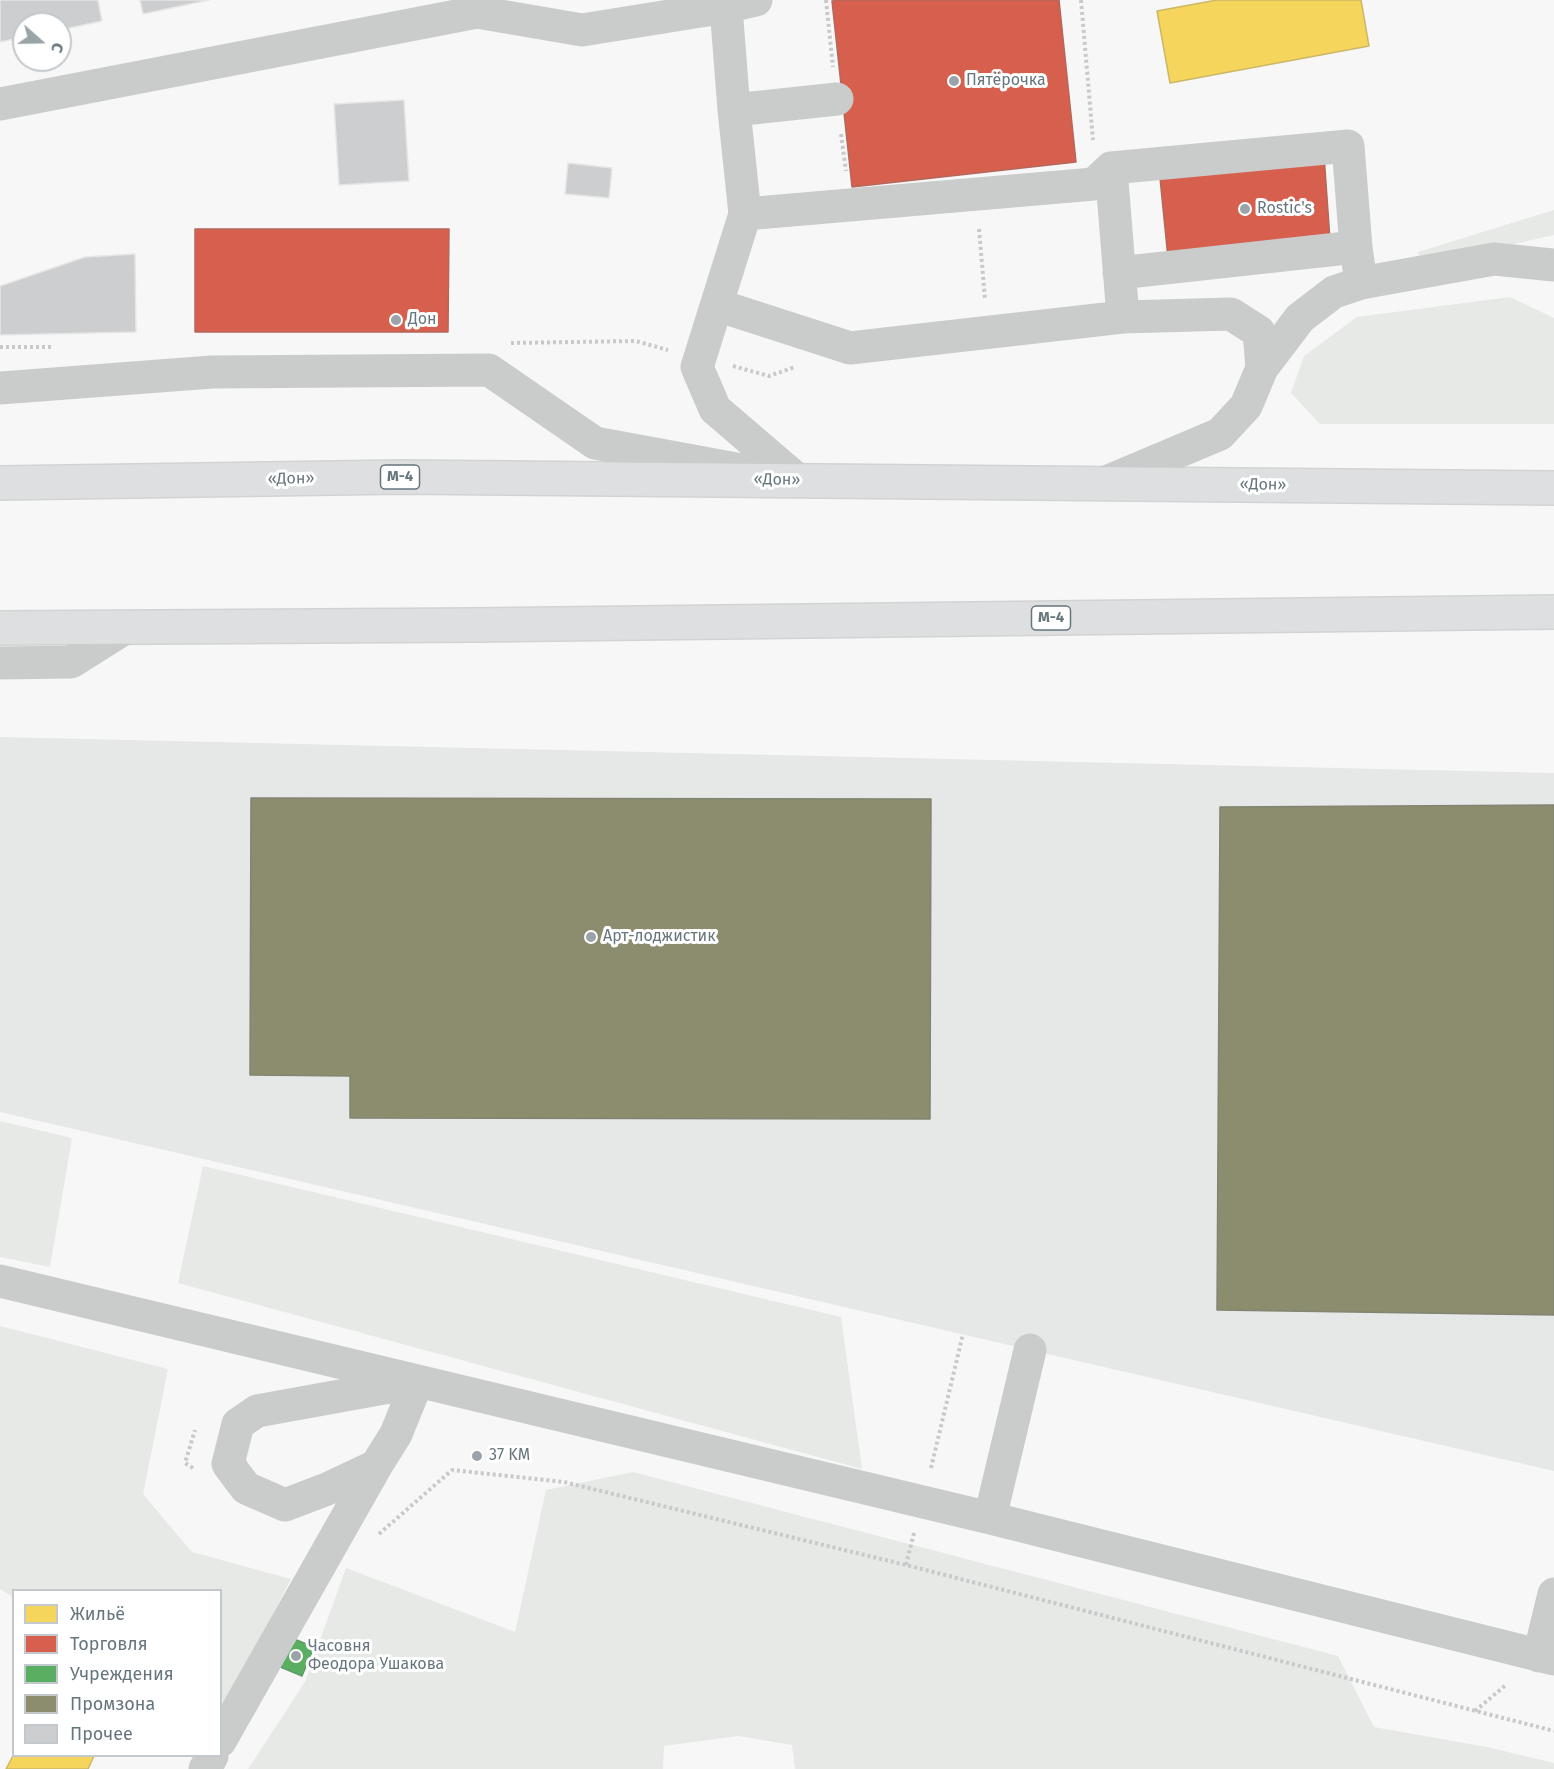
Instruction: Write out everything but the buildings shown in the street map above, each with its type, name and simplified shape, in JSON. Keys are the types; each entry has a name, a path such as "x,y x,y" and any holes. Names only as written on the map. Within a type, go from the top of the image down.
{"highway":[{"name":"«Дон»","path":"0,483 402,477 1554,488"},
{"name":"М-4","path":"0,628 1554,612"}],"street":[{"path":"0,104 477,12 582,30 741,4 734,110 745,214 697,367 715,410 799,481"},
{"path":"734,110 837,99"},
{"path":"1102,157 1348,146 1361,283"},
{"path":"745,214 1094,184 1102,157"},
{"path":"1102,157 1123,317"},
{"path":"1119,273 1356,247"},
{"path":"1104,483 1220,434 1246,406 1262,368 1300,318 1334,292 1361,283 1494,260 1552,264"},
{"path":"717,305 850,348 1123,317 1231,314 1259,332 1262,368"},
{"path":"0,388 212,372 489,370 595,444 799,481"},
{"path":"0,663 71,662 125,628"},
{"path":"0,1281 990,1518 1546,1658 1554,1594"},
{"path":"990,1518 1030,1350"},
{"path":"222,1737 396,1434 417,1382"},
{"path":"376,1466 327,1489 285,1505 246,1488 228,1464 238,1424 257,1411 417,1382"}],"path":[{"path":"826,0 847,181"},
{"path":"1081,0 1102,157"},
{"path":"977,194 988,333"},
{"path":"922,1502 963,1335"},
{"path":"195,1431 185,1463 195,1468"},
{"path":"333,1543 357,1554 452,1470 564,1482 906,1564 1554,1731"}],"shaded area":[{"path":"1554,210 1554,235 1422,265 1418,252"},
{"path":"1510,297 1554,318 1554,424 1320,424 1291,393 1304,356 1357,317"},
{"path":"0,737 1554,773 1554,1471 0,1112"},
{"path":"0,1121 72,1138 50,1267 0,1257"},
{"path":"203,1166 841,1317 862,1469 178,1283"},
{"path":"0,1326 168,1369 143,1494 192,1552 291,1579 227,1704 222,1702 222,1589 12,1589 12,1596 0,1589"},
{"path":"633,1472 1338,1656 1374,1727 1487,1747 1554,1763 1554,1769 795,1769 792,1745 738,1736 664,1746 663,1769 248,1769 305,1682 346,1568 515,1632 546,1490"}],"place":[{"name":"Пятёрочка","path":"954,81"},
{"name":"Rostic's","path":"1245,209"},
{"name":"Дон","path":"396,320"},
{"name":"Арт-лоджистик","path":"591,937"},
{"name":"37 KM","path":"477,1456"},
{"name":"Часовня Феодора Ушакова","path":"296,1656"}]}
